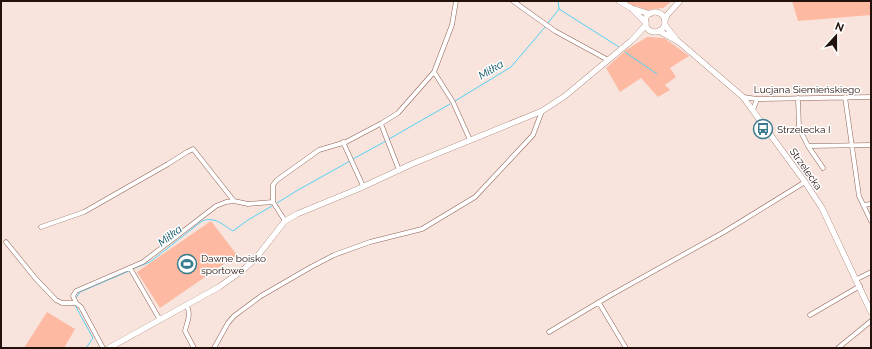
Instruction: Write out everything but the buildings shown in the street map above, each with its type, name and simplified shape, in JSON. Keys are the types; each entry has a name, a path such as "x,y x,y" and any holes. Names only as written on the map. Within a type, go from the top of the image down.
{"street":[{"path":"286,221 273,202 274,185 277,180 319,150 343,142 381,124 398,113 434,72 452,25 456,1"},
{"path":"513,1 555,31 608,60"},
{"path":"619,1 631,8 650,14 655,12 660,14 665,23"},
{"path":"660,14 679,2"},
{"path":"109,348 219,287 243,270 256,258 286,221 314,206 542,111 565,96 631,41 642,34 651,31 659,31 665,23 667,15 679,2"},
{"path":"631,8 651,31"},
{"path":"631,41 646,24 647,17 650,14"},
{"name":"Strzelecka","path":"665,23 679,42"},
{"name":"Strzelecka","path":"659,31 679,42 743,97 753,110 822,208 857,279 871,312"},
{"path":"434,72 453,102 470,140"},
{"name":"Lucjana Siemieńskiego","path":"743,97 757,99 871,97"},
{"path":"845,97 859,196 871,221"},
{"path":"798,98 798,123 808,146 823,168"},
{"path":"753,110 757,99"},
{"path":"214,348 228,323 234,316 261,296 311,267 334,255 370,242 422,230 476,197 533,135 542,111"},
{"path":"381,124 399,170"},
{"path":"343,142 363,186"},
{"path":"808,146 871,145"},
{"path":"41,227 84,212 193,149 234,202"},
{"path":"549,332 724,232 805,182"},
{"path":"103,348 81,307 76,303 73,296 76,291 131,269 144,262 216,206 226,202 248,204 273,202"},
{"path":"863,205 871,204"},
{"path":"6,242 36,279 56,300 62,303 76,303"},
{"path":"131,269 160,320"},
{"path":"857,279 871,272"},
{"path":"810,315 860,286"},
{"path":"599,303 626,348"},
{"path":"186,305 189,308 189,316 185,331 194,348"},
{"path":"838,348 871,321"}],"shaded area":[{"path":"624,1 672,1 663,8 647,10 637,6 632,6"},
{"path":"792,1 871,1 871,15 798,21"},
{"path":"647,37 664,38 689,56 670,68 676,77 665,85 670,90 658,97 641,78 620,92 606,68 626,50"},
{"name":"Dawne boisko sportowe","path":"211,221 237,255 160,308 137,272"},
{"path":"47,312 75,329 64,348 24,348"}],"waterway":[{"name":"Miłka","path":"548,23 559,9 558,1"},
{"path":"559,9 619,47"},
{"name":"Miłka","path":"455,101 511,67 545,27"},
{"path":"625,52 657,74"},
{"name":"Miłka","path":"389,139 450,104"},
{"name":"Miłka","path":"353,159 386,141"},
{"name":"Miłka","path":"277,203 350,161"},
{"name":"Miłka","path":"132,269 150,262 202,221 215,220 233,231 272,206"},
{"name":"Miłka","path":"76,298 80,292 129,271"},
{"name":"Miłka","path":"76,307 93,338 86,348"}],"place":[{"name":"Strzelecka I","path":"763,129"},
{"name":"Dawne boisko sportowe","path":"187,264"}]}
